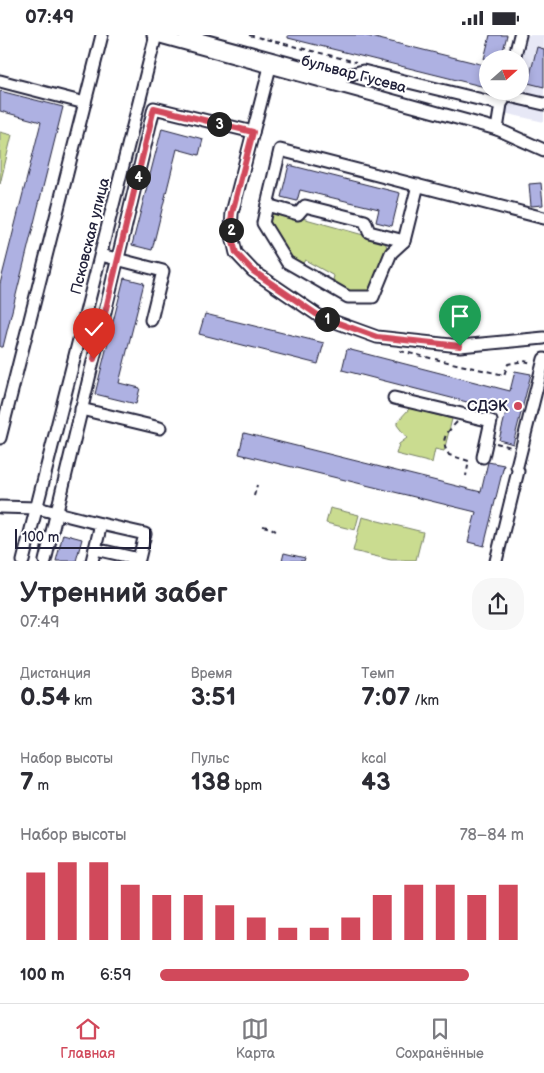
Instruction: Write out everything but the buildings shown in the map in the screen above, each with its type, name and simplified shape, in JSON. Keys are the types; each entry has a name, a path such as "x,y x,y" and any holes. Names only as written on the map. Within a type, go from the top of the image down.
{"street":[{"path":"0,438 102,35"},
{"name":"бульвар Гусева","path":"155,35 496,129 544,150"},
{"name":"Псковская улица","path":"24,561 155,35"},
{"path":"185,35 340,77 363,71 479,92"},
{"path":"516,50 520,35"},
{"path":"270,67 232,213 230,231 236,253 253,271 319,316 377,337 460,346 544,338"},
{"path":"0,81 85,103"},
{"path":"496,129 503,100"},
{"path":"521,100 544,104"},
{"path":"45,561 154,108 253,132"},
{"path":"418,185 404,241 391,253 373,297 348,297 287,262 263,223 280,150 418,185 544,218"},
{"path":"267,205 298,213 305,206 365,221 369,232 404,241"},
{"path":"101,255 163,271 151,320"},
{"path":"498,559 540,362"},
{"path":"394,398 491,421 483,457"},
{"path":"81,409 160,428"},
{"path":"0,507 37,508 145,534 139,559 95,549"},
{"path":"92,561 101,524"}],"path":[{"path":"392,349 504,375 508,364 524,361 540,362"},
{"path":"464,415 443,439 443,446 449,455 469,461 466,476"},
{"path":"487,441 515,448"},
{"path":"254,496 257,485"},
{"path":"263,526 279,533"}],"shaded area":[{"path":"524,35 544,35 544,122 504,113 507,100 529,100 529,50 520,50"}],"green space":[{"path":"0,132 12,135 0,184"},
{"path":"277,211 385,241 387,248 369,293 348,292 332,284 334,276 305,260 301,266 289,259 268,221 271,215"},
{"path":"410,408 452,419 444,451 435,449 432,463 396,454 399,444 407,438 397,425 397,422"},
{"path":"330,508 359,515 355,530 326,523"},
{"path":"362,517 423,532 416,560 391,560 353,551"}],"place":[{"name":"СДЭК","path":"518,406"}],"route":[{"path":"94,359 154,108 253,132 232,213 230,231 236,253 253,271 319,316 377,337 460,346"}]}
